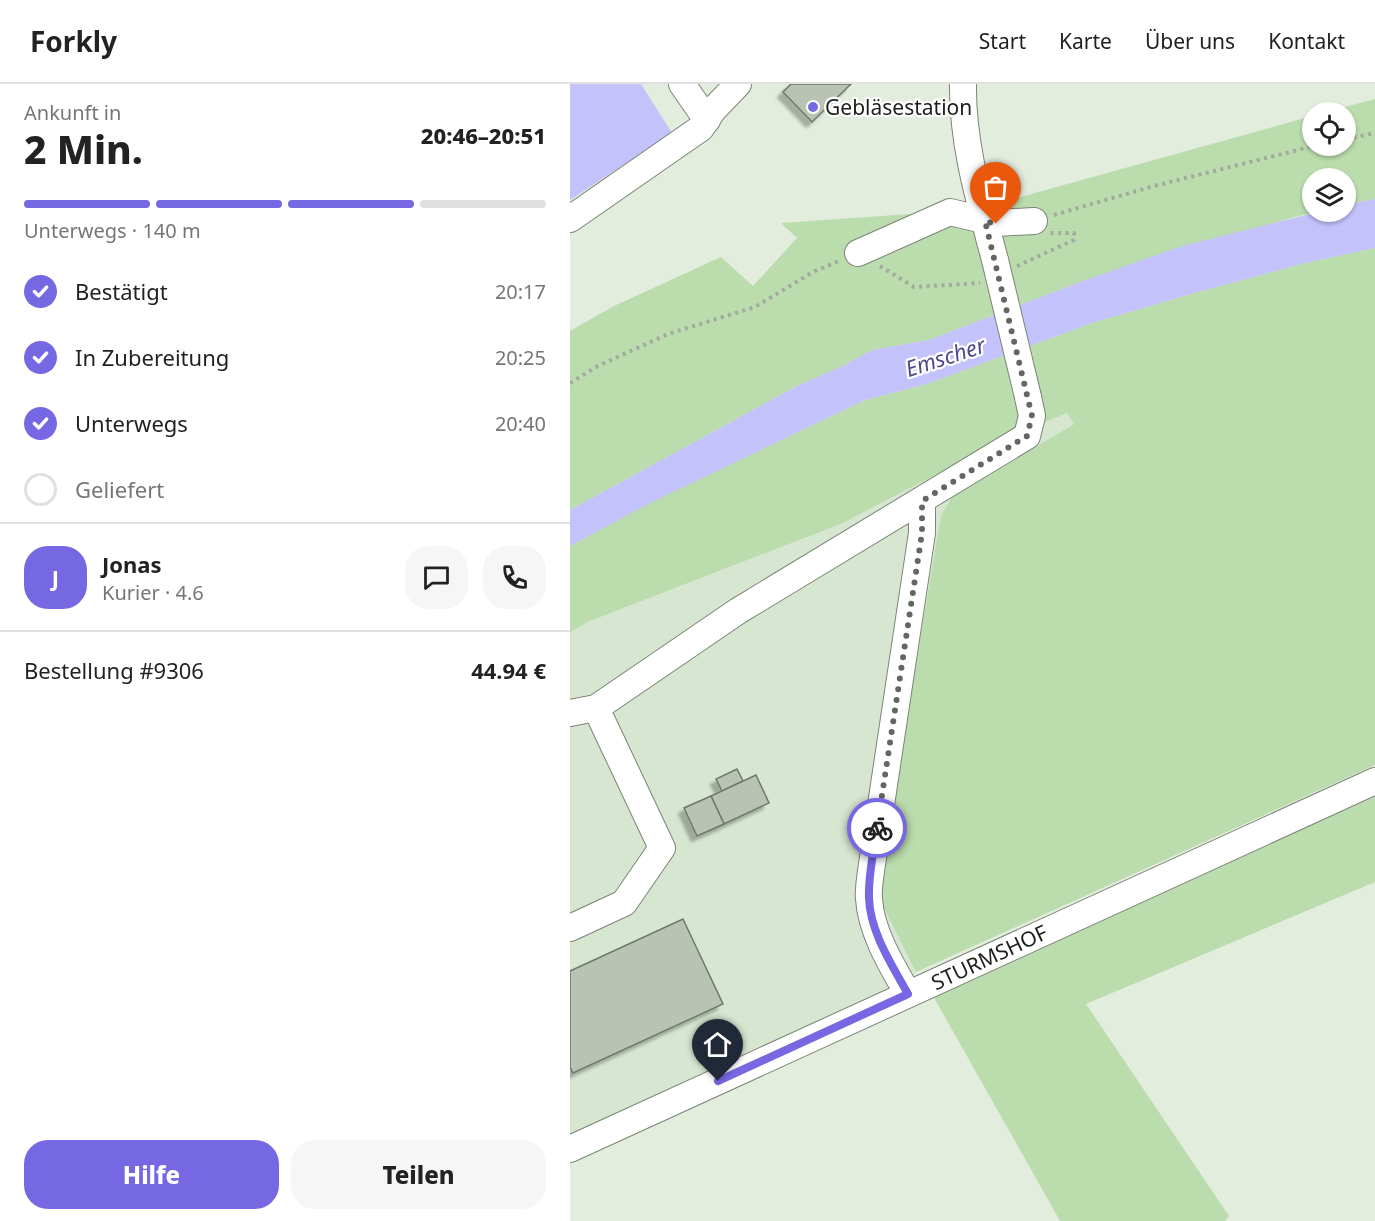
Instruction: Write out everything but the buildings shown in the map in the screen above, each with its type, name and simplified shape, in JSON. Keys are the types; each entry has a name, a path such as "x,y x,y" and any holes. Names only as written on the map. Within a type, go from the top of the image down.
{"street":[{"path":"682,84 707,120"},
{"path":"570,219 701,128 713,110 738,84"},
{"path":"570,713 596,708 738,611 1027,436 1032,416 974,178 963,107 963,84"},
{"path":"858,253 950,212 996,224 1034,221"},
{"path":"908,994 885,950 874,922 869,899 871,871 922,533 922,501"},
{"path":"570,928 624,903 662,848 596,708"},
{"name":"STURMSHOF","path":"570,1149 1375,781"}],"path":[{"path":"1356,137 1375,132"},
{"path":"1034,221 1165,183 1302,149"},
{"path":"570,383 607,361 668,333 755,307 813,272 858,253 914,287"}],"shaded area":[{"path":"1067,413 1074,424 953,497 877,894 916,972 903,991 570,1146 570,632 590,621 843,523 998,442"}],"green space":[{"path":"1375,99 1375,199 1356,203 1356,168 1302,168 1302,215 1080,282 929,340 872,350 845,365 797,386 570,510 570,331 614,306 721,257 753,286 797,238 781,223 939,212 992,205 1302,119 1302,156 1356,156 1356,104"},
{"path":"1375,248 1375,765 916,972 877,894 941,516 952,497 1074,424 1067,413 998,442 843,523 590,621 570,632 570,546 649,503 865,400 927,384 1092,323 1305,263"},
{"path":"1375,797 1375,882 1086,1004 1229,1216 1225,1221 1060,1221 932,994"}],"water":[{"path":"570,84 641,84 672,133 570,200"},
{"name":"Emscher","path":"1375,199 1375,248 1305,263 1092,323 927,384 865,400 650,503 570,546 570,510 797,386 845,365 872,350 929,340 1179,247 1302,216 1302,222 1356,222 1356,203"}],"way so far":[{"path":"877,828 922,533 922,501 1027,436 1032,416 985,221 996,224"}],"place":[{"name":"Gebläsestation","path":"813,107"}],"route":[{"path":"718,1081 908,994 885,950 874,922 869,899 877,828"}]}
